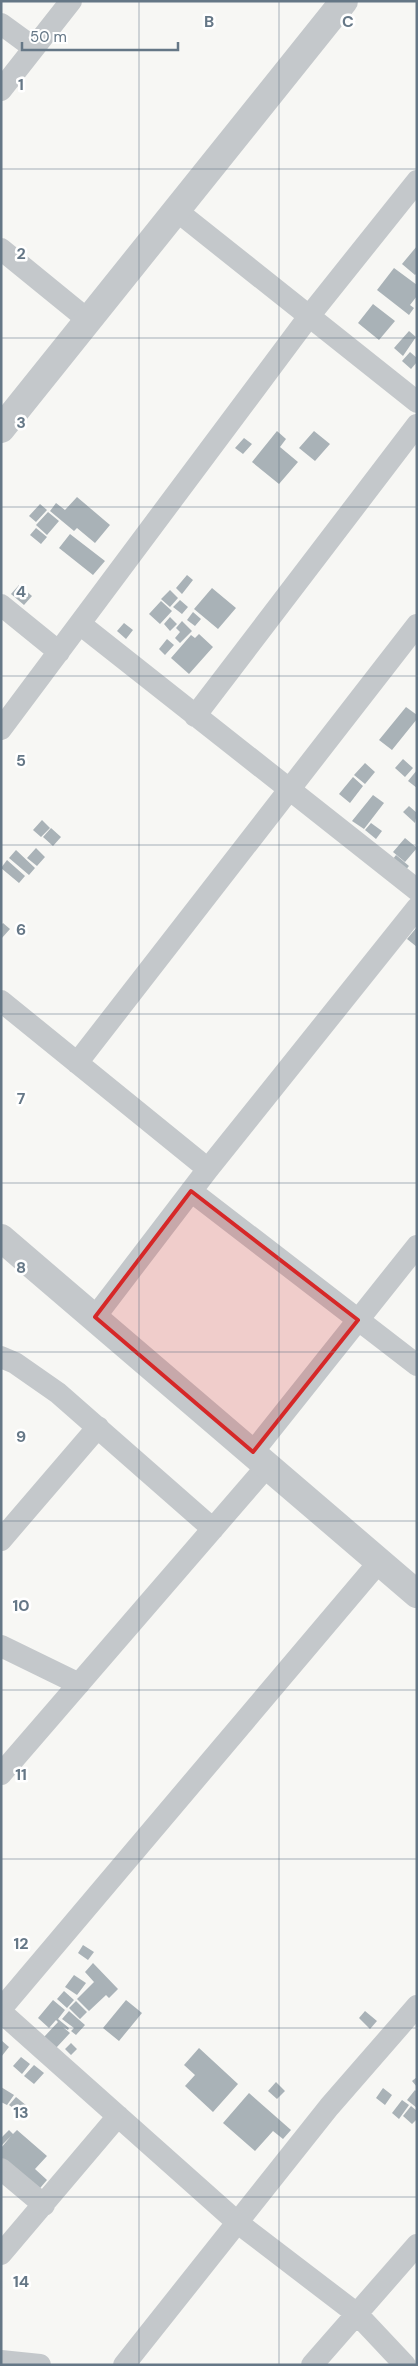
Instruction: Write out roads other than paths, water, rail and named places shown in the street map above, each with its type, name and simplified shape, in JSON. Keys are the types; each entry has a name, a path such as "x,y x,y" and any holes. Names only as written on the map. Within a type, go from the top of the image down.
{"street":[{"path":"1,90 71,1"},
{"path":"1,429 177,210 333,5"},
{"path":"1,24 34,48"},
{"path":"1,729 310,315 417,181"},
{"path":"177,210 417,402"},
{"path":"1,249 88,320"},
{"path":"195,716 417,425"},
{"path":"1,605 59,652"},
{"path":"80,624 417,890"},
{"path":"77,1063 417,625"},
{"path":"95,1317 190,1190 417,908"},
{"path":"1,1001 208,1169"},
{"path":"190,1190 417,1366"},
{"path":"1,1238 261,1458 417,1594"},
{"path":"1,1774 213,1529 358,1320 417,1246"},
{"path":"1,1357 15,1363 58,1393 213,1529"},
{"path":"1,1540 98,1427"},
{"path":"379,1562 1,2010 238,2223 357,2314 405,2365"},
{"path":"1,1646 79,1684"},
{"path":"124,2365 329,2106 417,2006"},
{"path":"1,2254 118,2116"},
{"path":"1,2169 44,2205"},
{"path":"312,2365 417,2245"},
{"path":"1,2360 40,2365"}]}
